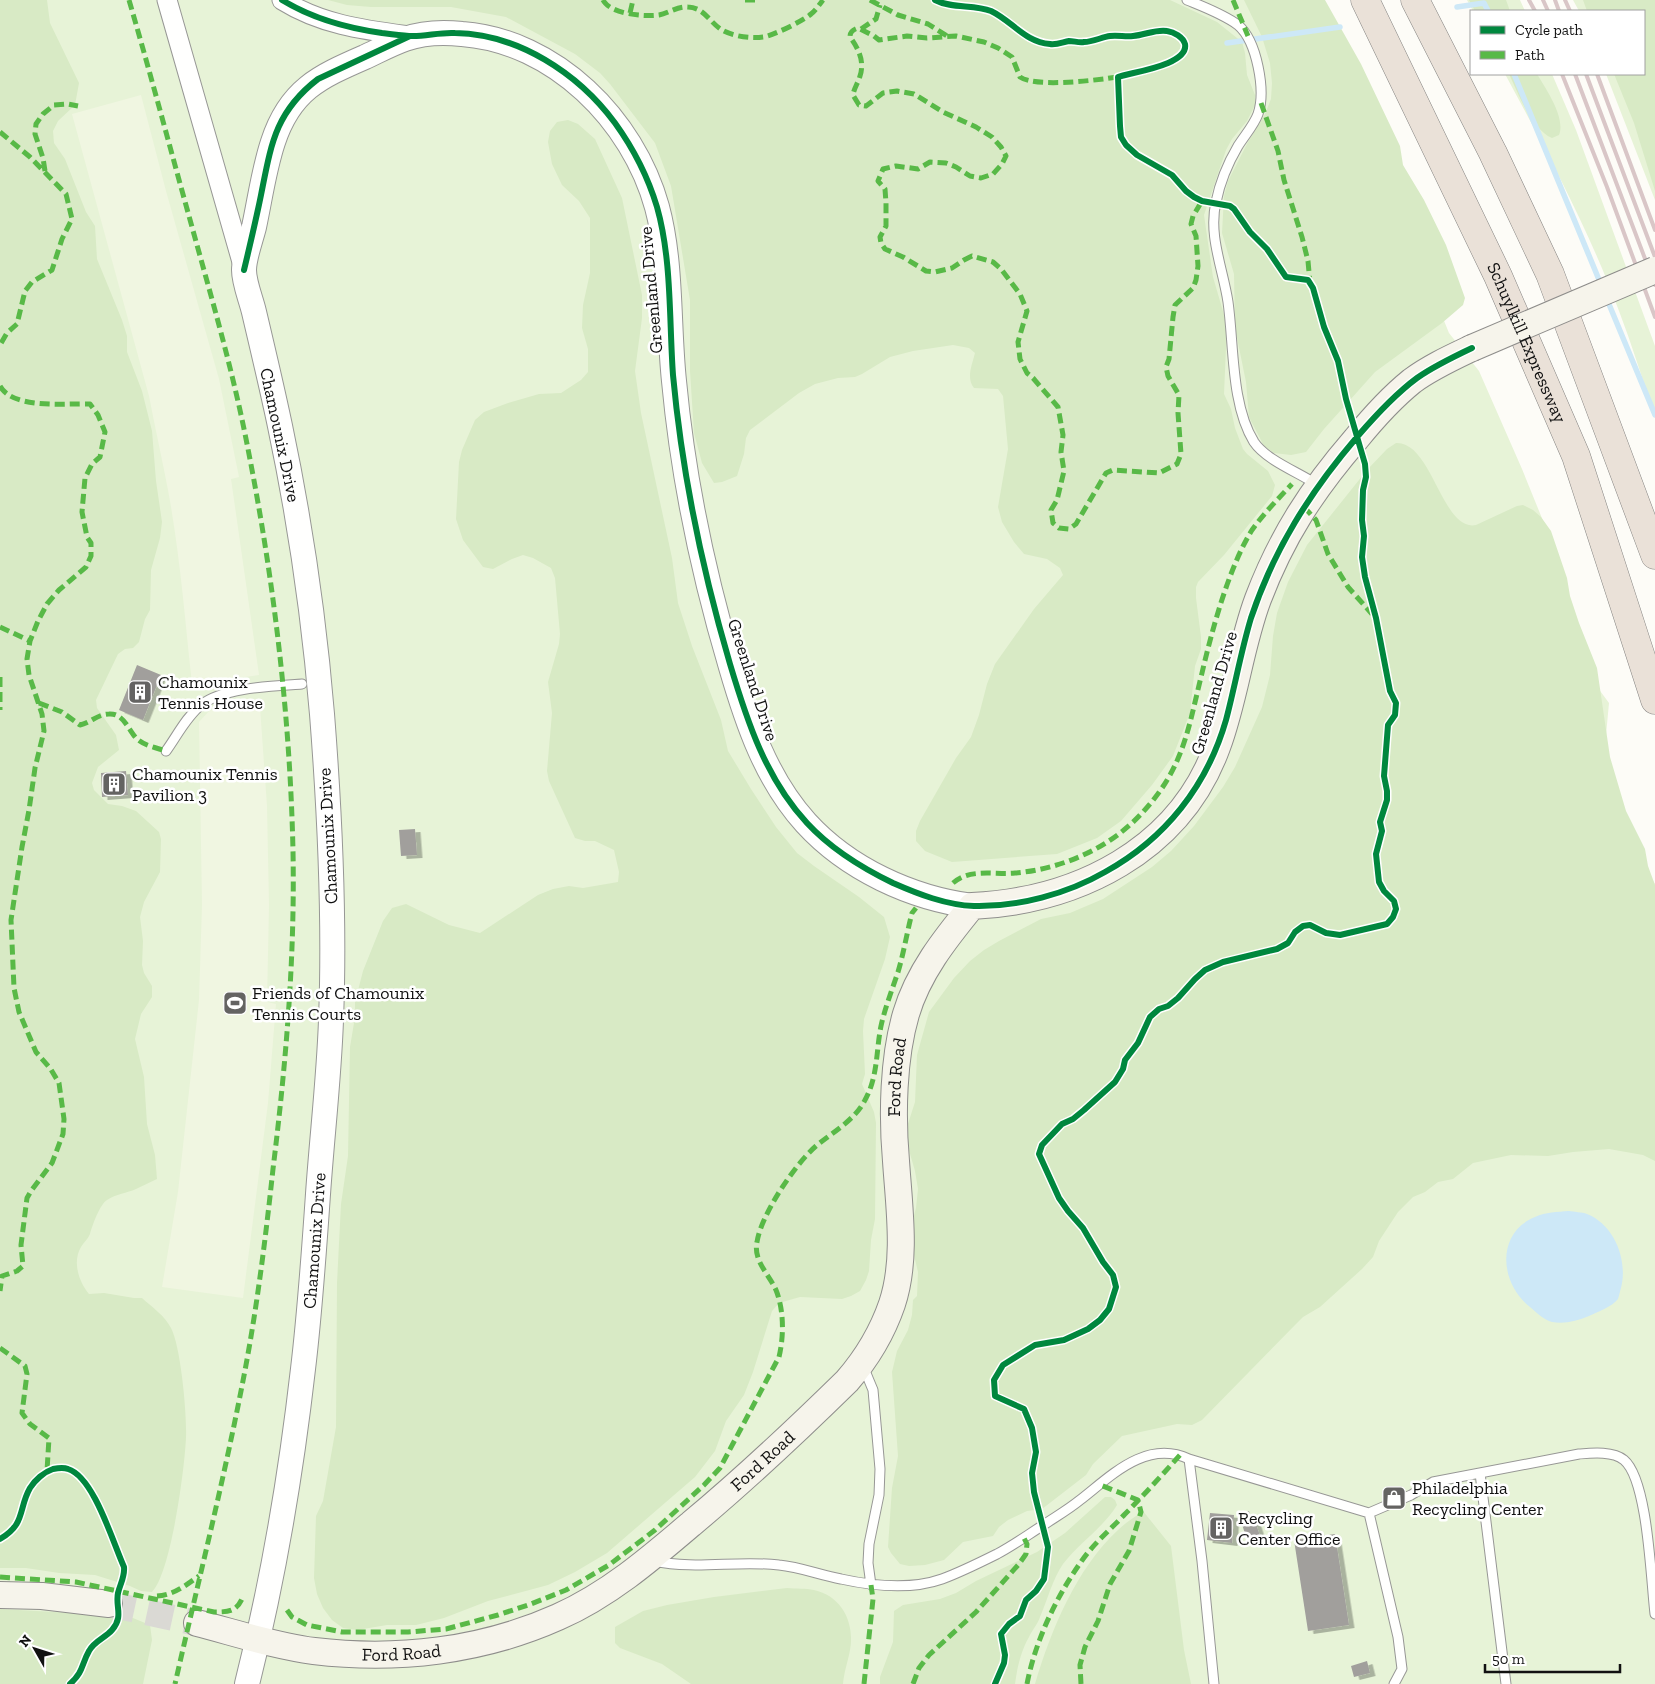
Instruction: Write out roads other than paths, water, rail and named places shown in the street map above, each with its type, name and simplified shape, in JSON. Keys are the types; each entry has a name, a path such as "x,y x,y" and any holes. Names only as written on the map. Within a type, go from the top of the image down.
{"highway":[{"name":"Schuylkill Expressway","path":"1365,0 1498,276 1576,456 1655,700"},
{"path":"1415,0 1493,153 1550,274 1655,555"}],"main road":[{"name":"Greenland Drive","path":"972,906 1004,904 1041,897 1088,882 1142,849 1178,813 1196,789 1217,749 1225,725 1252,617 1273,562 1292,524 1348,447 1394,397 1432,368 1472,348 1655,270"},
{"name":"Ford Road","path":"197,1623 282,1645 314,1651 349,1653 390,1654 435,1651 472,1645 514,1633 558,1617 610,1588 649,1560 723,1497 811,1416 862,1363 884,1325 892,1303 898,1280 900,1250 900,1210 894,1131 895,1094 900,1041 905,1015 928,965 972,906"},
{"path":"0,1595 52,1597 108,1604"}],"street":[{"name":"Chamounix Drive","path":"167,0 244,270 279,421 303,550 322,713 331,858 331,1025 303,1372 281,1523 247,1684"},
{"name":"Greenland Drive","path":"282,0 312,16 355,29 410,36 455,33 498,40 521,48 564,72 582,87 614,121 629,144 651,189 659,213 666,266 673,376 690,498 704,571 715,615 742,705 763,758 777,783 807,823 844,855 866,869 913,892 951,903 972,906"},
{"name":"Greenland Drive","path":"244,270 268,156 278,126 286,111 306,88 318,79 410,36"}],"lane":[{"path":"1187,0 1226,18 1239,26 1248,36 1256,59 1261,89 1261,103 1258,114 1237,148 1221,184 1215,204 1215,239 1228,301 1240,409 1254,443 1263,452 1318,486"},
{"path":"166,751 193,713 212,699 243,690 302,684"},
{"path":"862,1363 873,1390 880,1469 879,1494 869,1544 868,1563 871,1585"},
{"path":"649,1560 689,1566 779,1565 871,1585 901,1586 920,1584 941,1580 999,1553 1079,1501 1115,1471 1131,1461 1149,1455 1180,1455 1369,1514 1411,1495 1433,1482 1579,1454 1601,1453 1623,1459 1635,1473 1643,1499 1655,1614"},
{"path":"1189,1459 1202,1561 1214,1684"},
{"path":"1480,1473 1506,1684"},
{"path":"1369,1514 1398,1637 1402,1668 1394,1684"}],"water":[{"path":"1569,1211 1587,1214 1605,1226 1612,1235 1621,1256 1623,1278 1618,1299 1608,1307 1575,1321 1552,1322 1543,1318 1520,1297 1512,1285 1506,1259 1508,1246 1513,1235 1522,1225 1535,1217 1547,1213"}],"waterway":[{"path":"1457,7 1484,3 1488,10"},
{"path":"1227,43 1340,27"},
{"path":"1514,75 1602,287"},
{"path":"1606,297 1655,415"}],"tunnel":[{"path":"109,1604 197,1623"}],"railway":[{"path":"1529,0 1534,10"},
{"path":"1543,0 1548,10"},
{"path":"1555,0 1559,10"},
{"path":"1565,0 1570,10"},
{"path":"1562,75 1607,187 1655,317"},
{"path":"1575,75 1655,285"},
{"path":"1586,75 1655,257"},
{"path":"1597,75 1655,230"}],"place":[{"name":"Chamounix Tennis House","path":"140,692"},
{"name":"Chamounix Tennis Pavilion 3","path":"114,784"},
{"name":"Friends of Chamounix Tennis Courts","path":"235,1003"},
{"name":"Philadelphia Recycling Center","path":"1394,1498"},
{"name":"Recycling Center Office","path":"1221,1528"}]}
